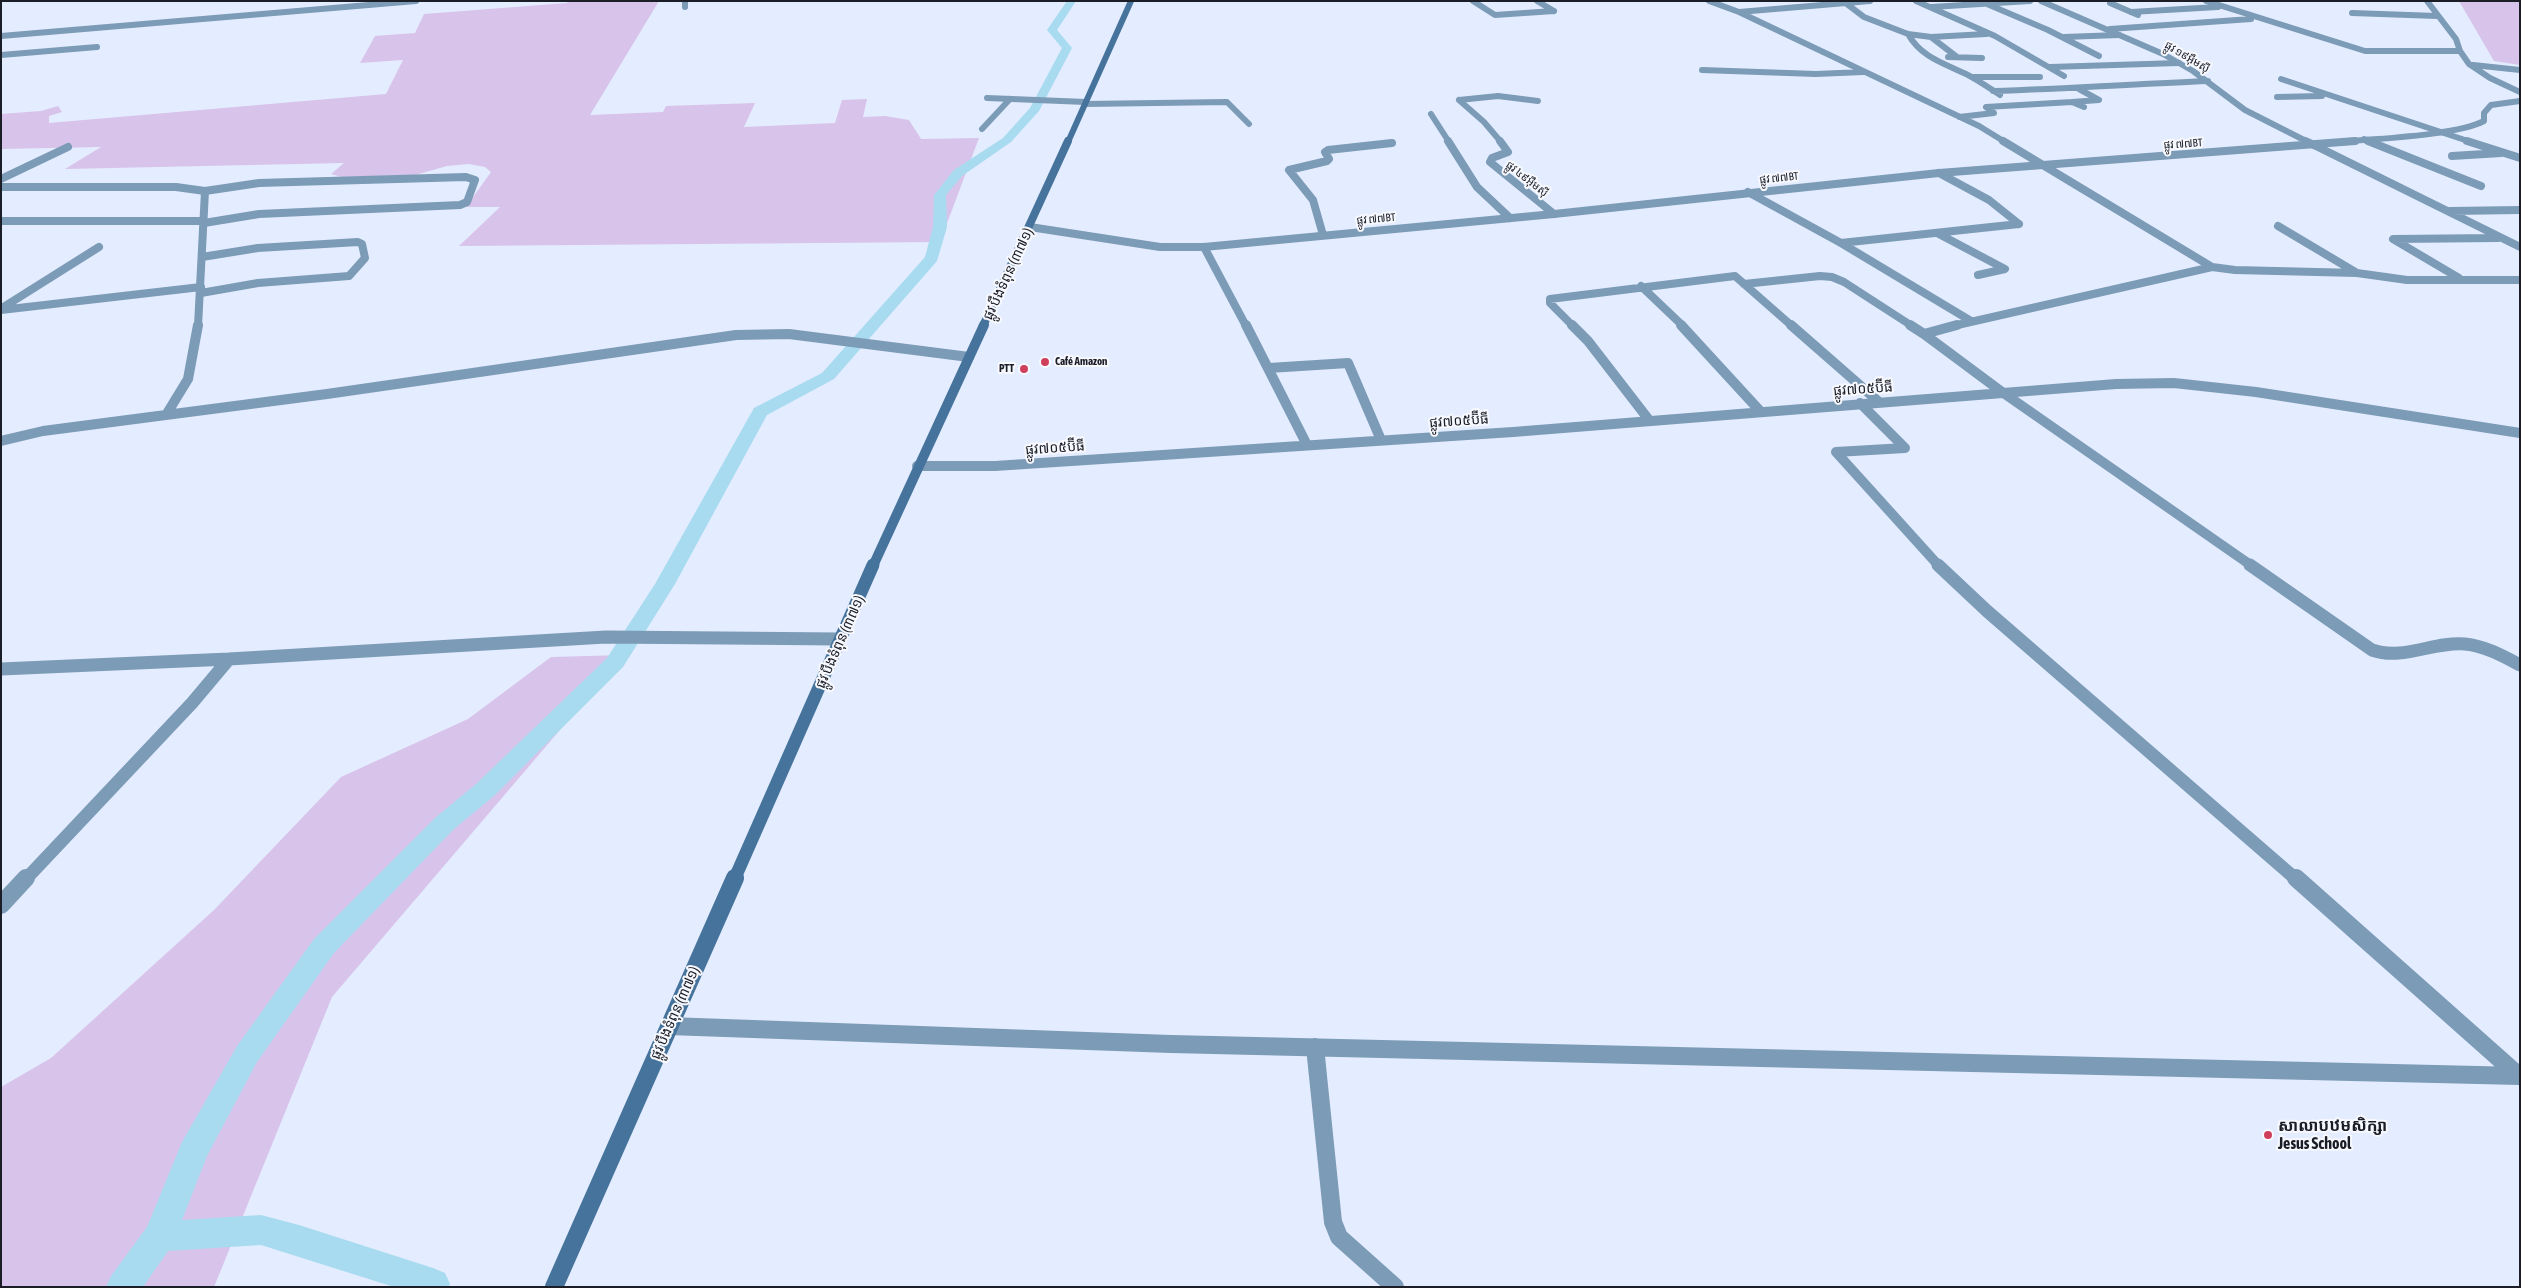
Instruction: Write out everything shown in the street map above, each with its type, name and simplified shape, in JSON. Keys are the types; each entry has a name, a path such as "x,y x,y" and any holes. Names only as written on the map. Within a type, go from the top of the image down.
{"main road":[{"name":"ផ្លូវ បឹងទំពុន (៣៧១)","path":"554,1287 917,466 1030,228 1131,1"}],"street":[{"path":"1,36 416,1"},
{"path":"1473,1 1495,16 1554,11 1537,1"},
{"path":"1709,1 1739,12 1980,126 2212,267"},
{"path":"1739,12 1870,1"},
{"path":"1916,1 1989,34 2064,76"},
{"path":"1927,7 2030,1"},
{"name":"ផ្លូវ ១៩អ៊ឹមស៊ី","path":"2041,1 2122,35 2179,63 2208,81 2245,110 2520,246"},
{"path":"2206,1 2258,19 2295,28 2365,50 2460,51"},
{"path":"2427,1 2456,39 2460,51 2471,65 2490,78 2520,92"},
{"path":"1844,2 1864,17 1908,34 1931,38 1989,34"},
{"path":"2110,3 2166,25"},
{"path":"1987,4 2062,37 2098,56"},
{"path":"2117,6 2173,4"},
{"path":"2131,12 2222,7"},
{"path":"2352,13 2437,16"},
{"path":"2110,30 2258,19"},
{"path":"1908,34 1910,40 1928,57 1971,77 2015,106"},
{"path":"2062,37 2122,35"},
{"path":"1931,38 1957,57"},
{"path":"1,56 97,47"},
{"path":"1928,57 1982,58"},
{"path":"2050,67 2179,63"},
{"path":"2471,65 2520,70"},
{"path":"1702,70 1816,74 1865,72"},
{"path":"1971,77 2040,77"},
{"path":"2281,79 2520,158"},
{"path":"1993,91 2079,89 2151,83 2208,81"},
{"path":"1959,117 1994,113 1986,109 1986,107 2099,100 2079,89"},
{"name":"ផ្លូវ ៤៩អ៊ឹមស៊ី","path":"1538,101 1524,97 1486,96 1460,100 1484,122 1506,147 1508,152 1492,158 1490,162 1495,168 1554,214"},
{"path":"2277,97 2331,96"},
{"path":"987,98 1086,103 1227,102 1249,124"},
{"path":"982,129 1010,99"},
{"name":"ផ្លូវ ៧៧BT","path":"1030,228 1160,247 1204,246 1554,214 1939,173 2364,140 2476,125 2484,121 2484,113 2491,105 2520,101"},
{"path":"2072,102 2084,107"},
{"path":"1431,114 1477,187 1510,218"},
{"path":"2364,140 2481,186"},
{"path":"1324,235 1312,200 1289,170 1327,162 1329,159 1325,152 1328,150 1392,143"},
{"path":"1,179 68,147"},
{"path":"2452,156 2509,153"},
{"path":"1840,243 2019,224 1989,200 1939,173"},
{"path":"1,187 176,187 205,191 259,183 466,178 475,180 467,202 460,205 259,214 204,222 1,221"},
{"path":"166,415 188,379 198,328 205,191"},
{"path":"1748,192 1840,243 1971,321"},
{"path":"2448,211 2520,210"},
{"path":"2278,226 2357,273"},
{"path":"1937,232 2005,269 2004,271 1978,276"},
{"path":"2461,279 2393,239 2502,238"},
{"path":"1,309 258,283 339,278 349,276 365,258 362,244 358,242 258,248 202,257"},
{"path":"1204,246 1269,368 1307,445"},
{"path":"1,309 99,247"},
{"path":"1924,334 1971,321 2212,267 2235,270 2357,273 2407,280 2520,280"},
{"path":"1649,420 1588,342 1549,301 1555,296 1735,276 1879,402"},
{"path":"1744,284 1820,276 1832,277 1844,282 1924,334 2002,392 2378,654 2456,644 2483,647 2520,666"},
{"path":"1641,286 1690,334 1760,411"},
{"path":"1,441 43,431 718,337 771,334 828,339 969,357"},
{"path":"1269,368 1348,363 1381,440"},
{"name":"ផ្លូវ៧០៥ប៊ីធី","path":"917,466 995,466 1381,440 2116,384 2174,383 2389,411 2520,433"},
{"path":"1860,403 1905,448 1836,452 1943,571 2520,1076"},
{"path":"1,669 229,659 606,637 690,636 841,639"},
{"path":"1,905 192,703 229,659"},
{"path":"669,1026 1315,1047 2520,1076"},
{"path":"1315,1047 1333,1222 1339,1237 1395,1287"}],"shaded area":[{"path":"568,1 659,1 590,115 663,112 666,106 755,103 744,127 835,123 842,100 867,99 863,117 885,116 909,120 921,139 979,138 940,242 459,246 500,207 466,207 491,172 485,167 469,164 447,166 415,175 342,177 331,174 344,163 65,169 101,147 1,149 1,114 41,111 58,106 62,112 49,116 49,123 386,94 403,60 360,63 375,36 415,33 424,14 567,3"},
{"path":"2459,1 2520,1 2520,65 2494,61"},
{"path":"624,655 332,997 214,1287 1,1287 1,1087 51,1058 214,910 341,777 468,719 551,657"}],"waterway":[{"path":"159,1236 193,1152 247,1054 324,946 445,823 485,790 615,662 665,584 760,412 828,376 932,258 940,227 940,195 958,173 1007,140 1035,109 1067,48 1052,30 1072,1"},
{"path":"159,1236 261,1230 299,1240 433,1284"},
{"path":"123,1287 159,1236"}],"place":[{"name":"Café Amazon","path":"1045,362"},
{"name":"PTT","path":"1024,369"},
{"name":"សាលាបឋមសិក្សា Jesus School","path":"2268,1135"}]}
